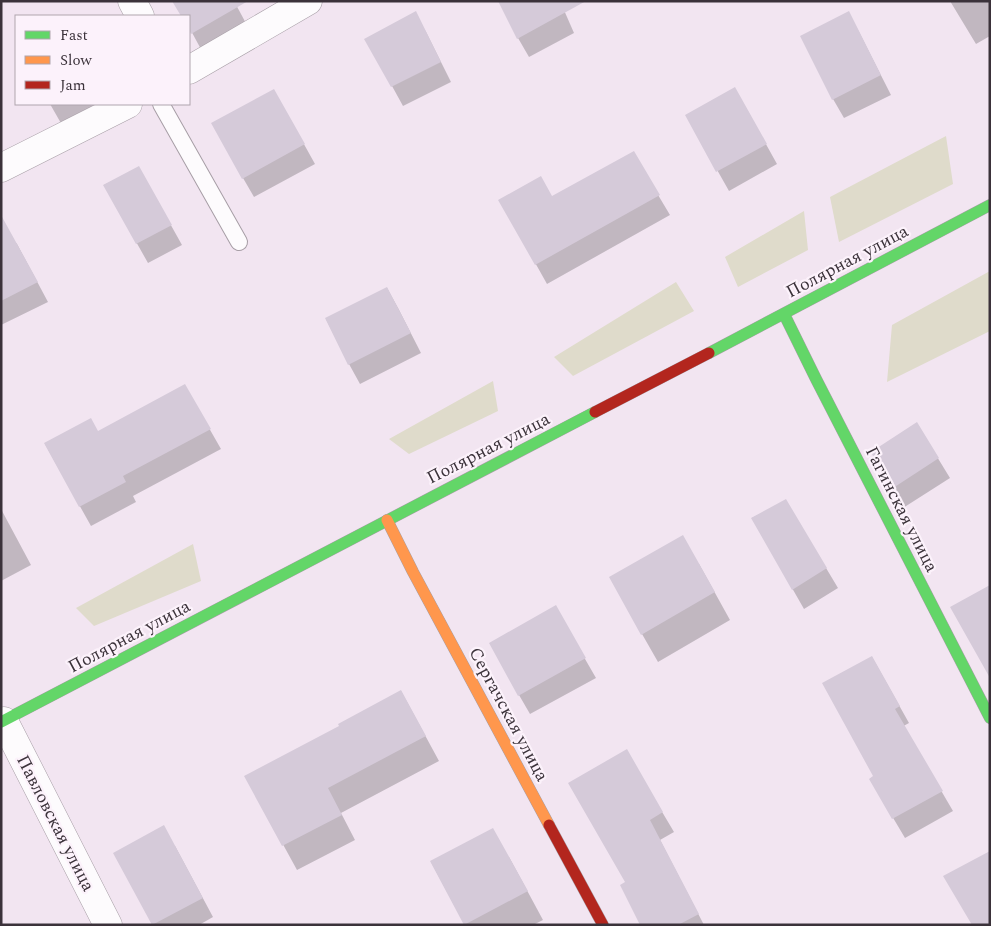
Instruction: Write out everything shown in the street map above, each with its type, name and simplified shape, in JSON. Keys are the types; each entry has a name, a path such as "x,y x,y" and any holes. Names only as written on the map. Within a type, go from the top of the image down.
{"main road":[{"name":"Полярная улица","path":"3,722 990,205"},
{"name":"Гагинская улица","path":"784,314 820,388 990,718"},
{"name":"Сергачская улица","path":"386,520 603,925"}],"street":[{"path":"132,1 139,15"},
{"path":"190,69 308,1"},
{"path":"1,168 126,105"},
{"name":"Павловская улица","path":"3,722 108,925"}],"lane":[{"path":"161,105 239,242"}],"shaded area":[{"path":"946,136 953,184 839,242 830,197"},
{"path":"804,211 808,250 738,287 725,257"},
{"path":"990,271 990,331 887,382 892,325"},
{"path":"676,282 694,311 573,376 554,357"},
{"path":"493,381 498,411 409,454 389,439"},
{"path":"193,544 201,581 94,626 76,608"}],"building":[{"path":"172,1 248,1 191,34 190,15 180,15"},
{"path":"498,1 586,1 517,39"},
{"path":"416,11 441,62 391,87 364,39"},
{"path":"849,11 881,75 832,100 800,36"},
{"path":"735,87 767,144 716,172 685,115"},
{"path":"274,89 305,144 242,179 211,123"},
{"path":"634,151 660,195 535,265 498,200 541,176 552,196"},
{"path":"139,166 172,225 136,244 103,185"},
{"path":"1,215 38,282 1,301"},
{"path":"387,287 411,333 348,365 325,318"},
{"path":"185,384 211,429 123,476 126,482 79,507 44,443 91,418 98,431"},
{"path":"917,422 939,458 890,490 871,452"},
{"path":"786,499 827,568 792,590 751,518"},
{"path":"683,535 715,592 641,635 609,577"},
{"path":"990,585 990,678 950,607"},
{"path":"556,605 586,658 518,696 489,643"},
{"path":"872,656 900,706 895,709 943,791 892,819 869,779 873,776 822,683"},
{"path":"401,690 426,736 328,788 342,815 282,846 244,776 339,726 338,724"},
{"path":"627,749 663,812 650,820 699,914 678,925 640,925 620,885 625,882 568,783"},
{"path":"164,825 203,898 152,925 113,853"},
{"path":"493,828 528,891 464,925 430,861"},
{"path":"990,851 990,925 972,925 943,876"}],"traffic: fast":[{"path":"709,353 990,205"},
{"path":"784,314 990,718"},
{"path":"1,722 595,412"}],"traffic: slow":[{"path":"387,520 549,825"}],"traffic: jam":[{"path":"595,412 709,353"},
{"path":"549,825 603,925"}]}
